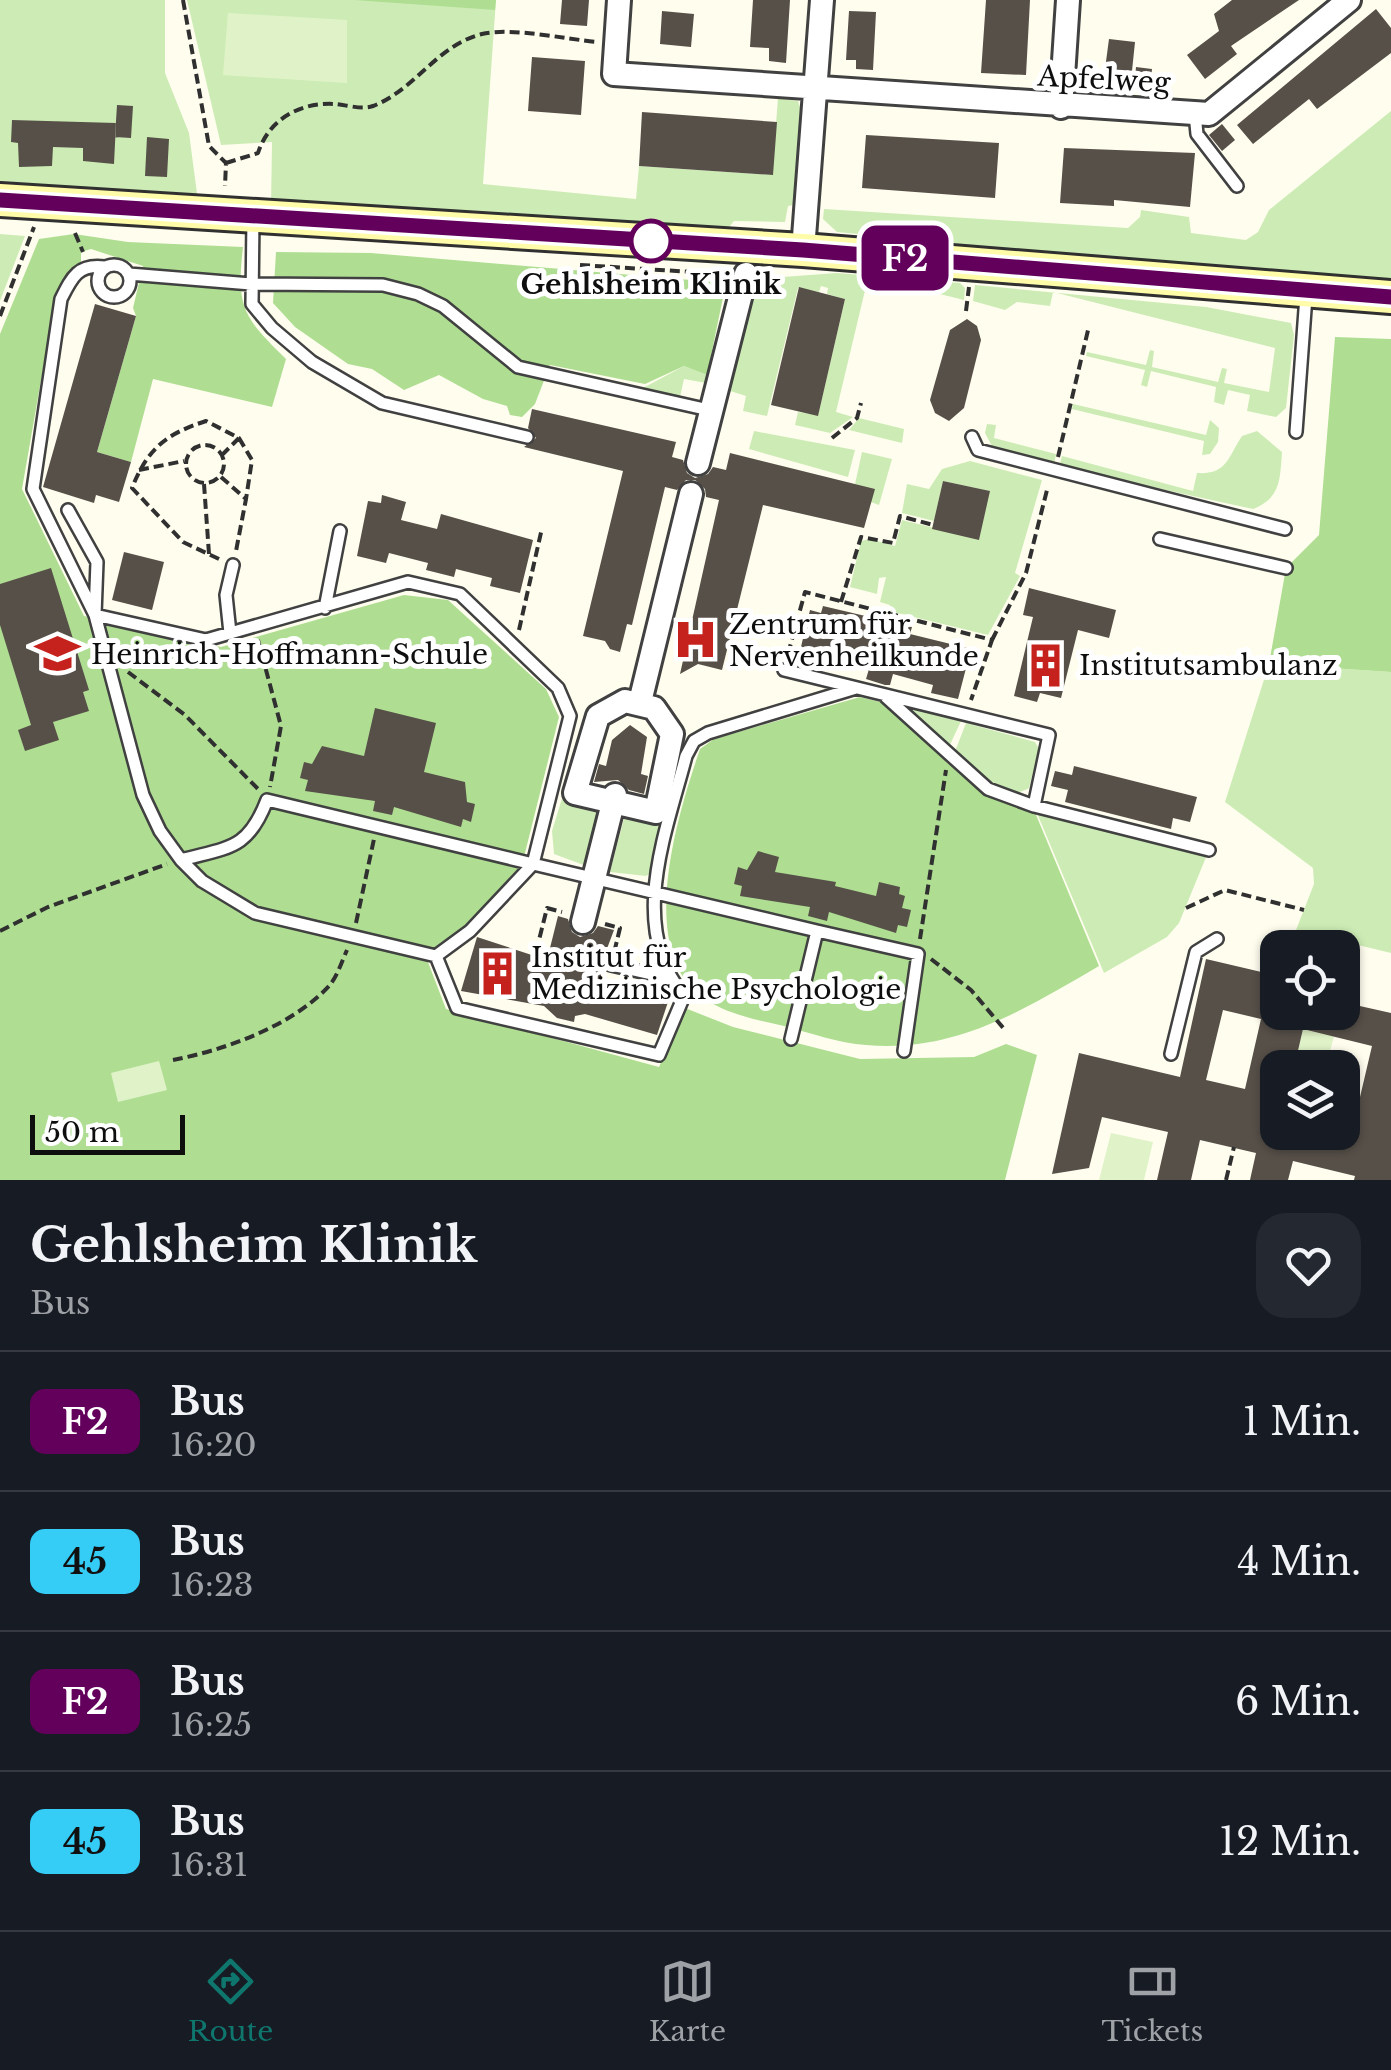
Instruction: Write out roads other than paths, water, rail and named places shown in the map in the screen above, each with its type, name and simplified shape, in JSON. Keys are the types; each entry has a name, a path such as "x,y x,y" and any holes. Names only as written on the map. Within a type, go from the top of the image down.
{"street":[{"name":"Apfelweg","path":"619,0 614,74 1195,114 1209,114 1349,0"},
{"path":"803,250 822,0"},
{"path":"1061,107 1068,0"},
{"path":"0,200 234,209 1391,297"},
{"path":"698,464 746,274"},
{"path":"640,702 691,494"},
{"path":"640,702 665,719 672,734 672,752 656,812 614,798 575,793 590,732 610,706 640,702"},
{"path":"583,922 614,798"}],"lane":[{"path":"1195,114 1197,134 1236,186"},
{"path":"234,209 252,304 272,328 352,388 382,404 526,436"},
{"path":"95,615 206,640 408,582 460,594 558,688 570,716 533,864 470,931 436,956 255,913 202,881 160,832 143,796 95,615 32,488 62,299 73,274 89,266 122,266 129,274 251,284 383,285 418,294 443,306 518,367 709,410"},
{"path":"104,267 97,279 100,290 109,296 120,296 128,290 129,274"},
{"path":"1296,432 1306,291"},
{"path":"972,438 978,450 1285,529"},
{"path":"68,510 97,562 95,615"},
{"path":"325,608 340,531"},
{"path":"1160,540 1286,568"},
{"path":"230,633 226,596 234,565"},
{"path":"784,670 1049,735 1034,806"},
{"path":"436,956 457,1008 659,1055 684,996 670,978 653,924 654,892 683,767 694,741 708,733 856,688"},
{"path":"884,695 988,789 1034,806 1209,850"},
{"path":"181,860 241,844 256,830 267,800 918,954 904,1051"},
{"path":"791,1039 817,931"},
{"path":"1171,1054 1196,952 1217,939"},
{"path":"612,964 670,978"}],"place":[{"name":"Gehlsheim Klinik","path":"651,241"},
{"name":"Zentrum für Nervenheilkunde","path":"696,640"},
{"name":"Heinrich-Hoffmann-Schule","path":"58,654"},
{"name":"Institutsambulanz","path":"1046,665"},
{"name":"Institut für Medizinische Psychologie","path":"498,973"}]}
